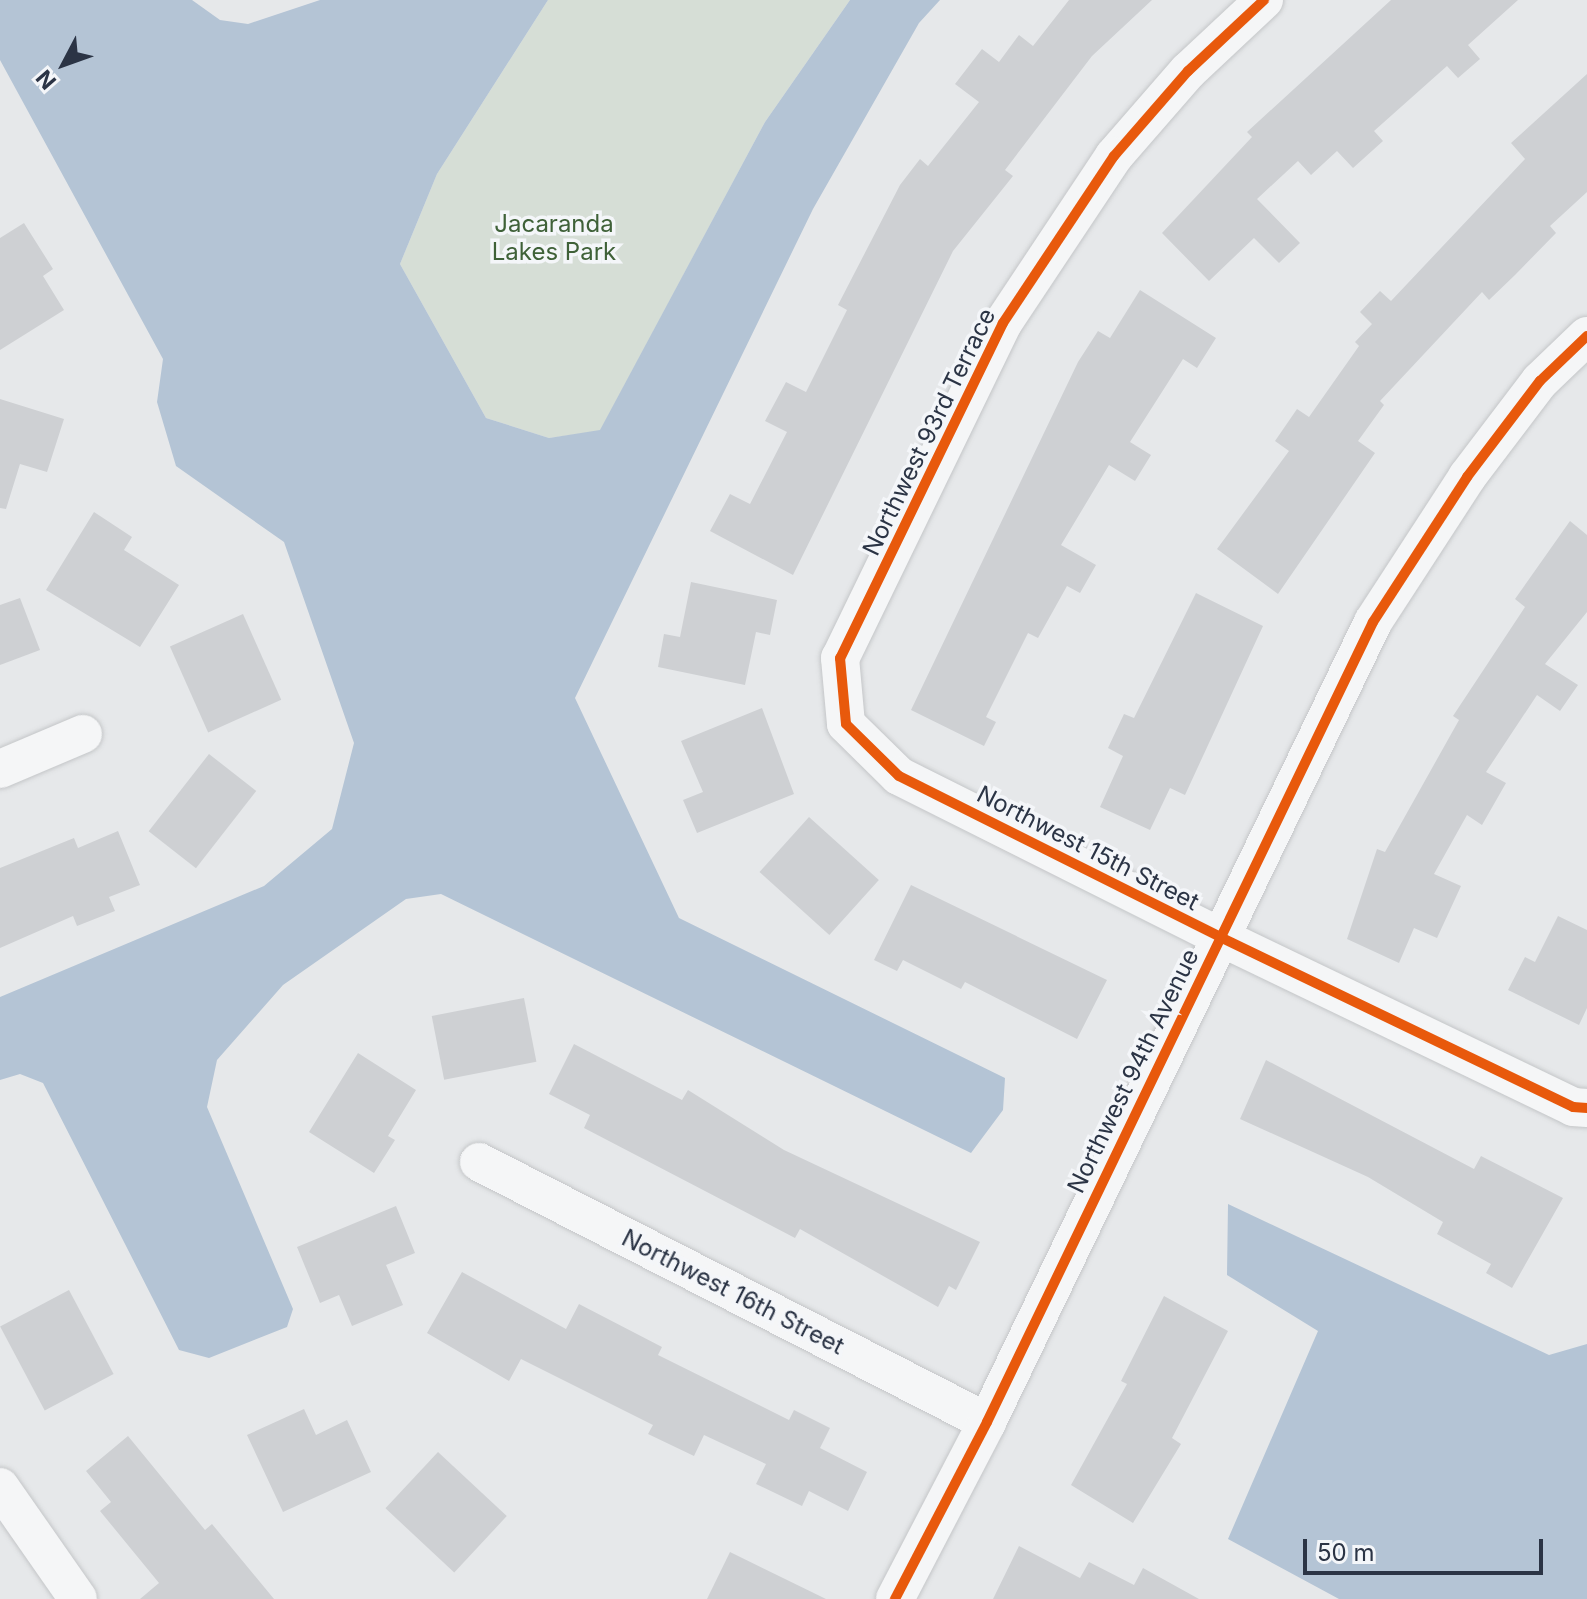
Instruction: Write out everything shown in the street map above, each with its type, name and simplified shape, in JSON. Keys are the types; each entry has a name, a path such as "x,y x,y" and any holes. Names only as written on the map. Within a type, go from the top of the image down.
{"street":[{"name":"Northwest 93rd Terrace","path":"846,724 840,658 1003,323 1114,156 1188,71 1264,0"},
{"name":"Northwest 94th Avenue","path":"895,1599 987,1422 1373,622 1467,477 1540,381 1587,336"},
{"name":"Northwest 15th Street","path":"846,724 899,776 1220,937 1573,1107 1587,1108"},
{"path":"0,769 83,734"},
{"name":"Northwest 16th Street","path":"479,1162 987,1422"},
{"path":"0,1487 78,1599"}],"green space":[{"name":"Jacaranda Lakes Park","path":"548,0 850,0 765,122 600,431 549,438 486,418 400,264 437,174"}],"water":[{"path":"0,0 192,0 220,20 248,24 320,0 548,0 437,174 400,264 486,418 549,438 600,430 765,122 850,0 940,0 919,23 813,209 575,698 679,918 1005,1078 1003,1110 971,1153 441,894 406,899 283,985 217,1060 207,1107 293,1309 287,1327 209,1358 179,1350 43,1083 20,1074 0,1080 0,997 264,886 332,829 354,743 284,542 176,466 157,402 163,359 0,60"},
{"path":"1228,1204 1549,1355 1587,1344 1587,1599 1339,1599 1228,1539 1318,1331 1227,1275"}],"building":[{"path":"1069,0 1152,0 1092,56 1005,170 1013,176 953,251 793,575 710,531 730,494 750,504 787,432 765,421 786,382 806,392 847,310 838,305 900,185 920,159 928,166 979,102 955,84 982,49 999,62 1019,35 1033,46"},
{"path":"1391,0 1518,0 1468,45 1480,59 1458,78 1447,66 1374,131 1383,141 1353,168 1337,151 1311,175 1298,161 1257,199 1300,243 1279,263 1254,238 1209,281 1162,233 1252,137 1247,132"},
{"path":"1587,74 1587,192 1550,226 1556,233 1515,275 1489,300 1482,292 1380,401 1384,405 1358,441 1375,453 1278,594 1217,549 1289,451 1275,441 1297,409 1309,417 1359,346 1355,342 1372,324 1360,312 1380,291 1391,301 1525,159 1511,143"},
{"path":"24,223 53,269 43,276 64,310 0,350 0,238"},
{"path":"1140,290 1216,338 1197,368 1183,359 1130,442 1151,455 1135,481 1109,465 1061,545 1096,565 1080,593 1067,586 1038,638 1028,633 986,717 996,722 984,746 911,710 1078,362 1098,331 1110,338"},
{"path":"0,399 64,419 47,472 20,464 6,509 0,508"},
{"path":"94,512 132,537 124,550 179,585 140,647 46,590"},
{"path":"1570,521 1587,535 1587,612 1545,664 1578,685 1560,711 1537,695 1486,772 1506,783 1482,825 1467,815 1434,874 1461,886 1437,938 1414,928 1399,963 1347,939 1377,849 1385,852 1459,720 1453,716 1525,607 1515,599"},
{"path":"691,582 777,600 770,635 756,632 745,685 658,667 664,634 680,637"},
{"path":"1196,593 1263,626 1185,795 1170,788 1150,830 1100,807 1123,756 1108,748 1124,714 1134,718"},
{"path":"20,598 40,650 0,665 0,605"},
{"path":"243,614 281,700 208,732 170,647"},
{"path":"762,708 794,794 697,833 683,800 703,792 681,741"},
{"path":"209,754 256,791 196,868 149,831"},
{"path":"809,817 879,880 829,935 759,872"},
{"path":"118,831 140,885 109,897 115,911 77,926 73,916 0,948 0,868 74,838 78,848"},
{"path":"911,885 1107,980 1077,1039 965,982 961,989 903,960 897,971 874,960"},
{"path":"1558,916 1587,930 1587,1008 1579,1025 1508,990 1525,957 1535,962"},
{"path":"524,998 536,1062 444,1080 432,1016"},
{"path":"574,1044 682,1100 688,1090 784,1150 980,1242 956,1290 949,1286 938,1307 800,1229 795,1238 584,1128 590,1115 549,1094"},
{"path":"358,1053 416,1090 388,1136 395,1140 374,1173 309,1132"},
{"path":"1266,1060 1474,1169 1481,1156 1563,1198 1512,1288 1486,1273 1491,1264 1437,1234 1443,1222 1368,1177 1240,1119"},
{"path":"396,1206 415,1253 386,1265 403,1305 352,1326 339,1295 320,1303 297,1247"},
{"path":"462,1272 566,1329 579,1304 662,1347 658,1355 789,1420 794,1410 830,1428 820,1448 867,1472 848,1511 809,1491 802,1506 756,1484 766,1464 704,1435 694,1456 648,1434 653,1425 521,1359 509,1381 427,1333"},
{"path":"69,1290 114,1374 45,1410 0,1327"},
{"path":"1164,1296 1228,1331 1172,1438 1181,1444 1133,1523 1071,1485 1127,1384 1121,1381"},
{"path":"304,1409 316,1435 347,1420 371,1472 283,1512 247,1435"},
{"path":"128,1436 205,1530 212,1524 274,1599 140,1599 159,1583 100,1511 111,1502 86,1471"},
{"path":"438,1452 507,1516 454,1572 385,1508"},
{"path":"1019,1546 1080,1578 1089,1562 1134,1585 1143,1568 1199,1599 993,1599"},
{"path":"730,1552 826,1599 707,1599"}],"cycle path":[{"path":"1264,0 1188,71 1114,156 1003,323 840,658 846,724 899,776 1220,937 1573,1107 1587,1108"},
{"path":"895,1599 987,1422 1373,622 1467,477 1540,381 1587,336"}]}
